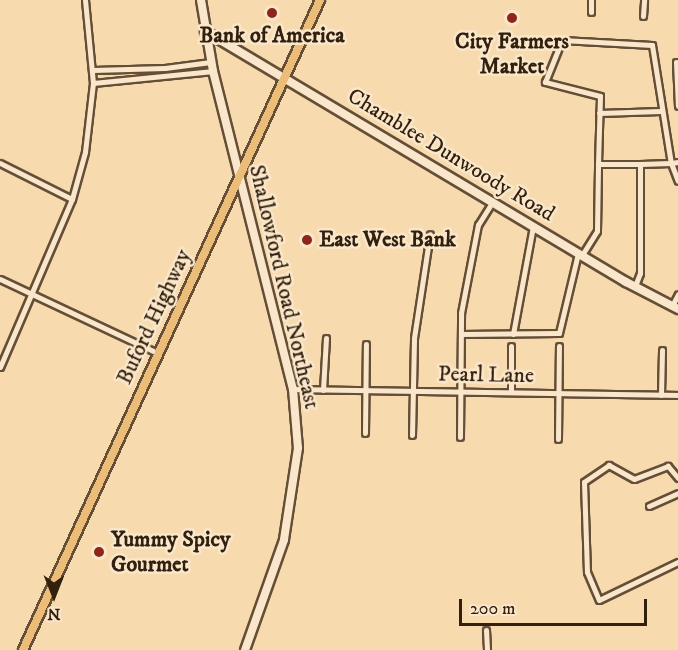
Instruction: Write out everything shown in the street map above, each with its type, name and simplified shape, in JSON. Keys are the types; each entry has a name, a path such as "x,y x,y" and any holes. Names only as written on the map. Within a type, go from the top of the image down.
{"main road":[{"name":"Buford Highway","path":"22,650 240,170 320,0"}],"street":[{"path":"0,367 72,199 90,125 93,70 85,0"},
{"name":"Shallowford Road Northeast","path":"201,0 213,71 240,170 293,389 298,448 288,527 275,572 245,650"},
{"path":"591,0 591,12"},
{"path":"643,16 644,0"},
{"name":"Chamblee Dunwoody Road","path":"205,31 675,308"},
{"path":"461,334 559,333 580,254 597,231 600,96 545,82 562,40 652,45 661,111 678,181"},
{"path":"93,70 165,68 211,62"},
{"path":"676,62 678,106"},
{"path":"93,83 213,71"},
{"path":"599,113 661,111"},
{"path":"0,163 72,199"},
{"path":"598,164 675,163"},
{"path":"635,286 640,273 640,164"},
{"path":"460,437 461,313 478,225 494,200"},
{"path":"513,334 533,226"},
{"path":"412,435 414,338 430,234"},
{"path":"0,279 157,353"},
{"path":"675,308 678,294"},
{"path":"323,390 326,338"},
{"path":"365,433 366,344"},
{"path":"558,439 559,345"},
{"path":"511,346 511,392"},
{"path":"661,395 662,350"},
{"name":"Pearl Lane","path":"293,389 678,395"},
{"path":"678,478 672,467 663,466 629,479 613,465 586,478 587,572 599,600 678,562"},
{"path":"649,506 678,493"},
{"path":"486,630 487,650"}],"place":[{"name":"Bank of America","path":"272,13"},
{"name":"City Farmers Market","path":"512,18"},
{"name":"East West Bank","path":"307,240"},
{"name":"Yummy Spicy Gourmet","path":"99,552"}]}
